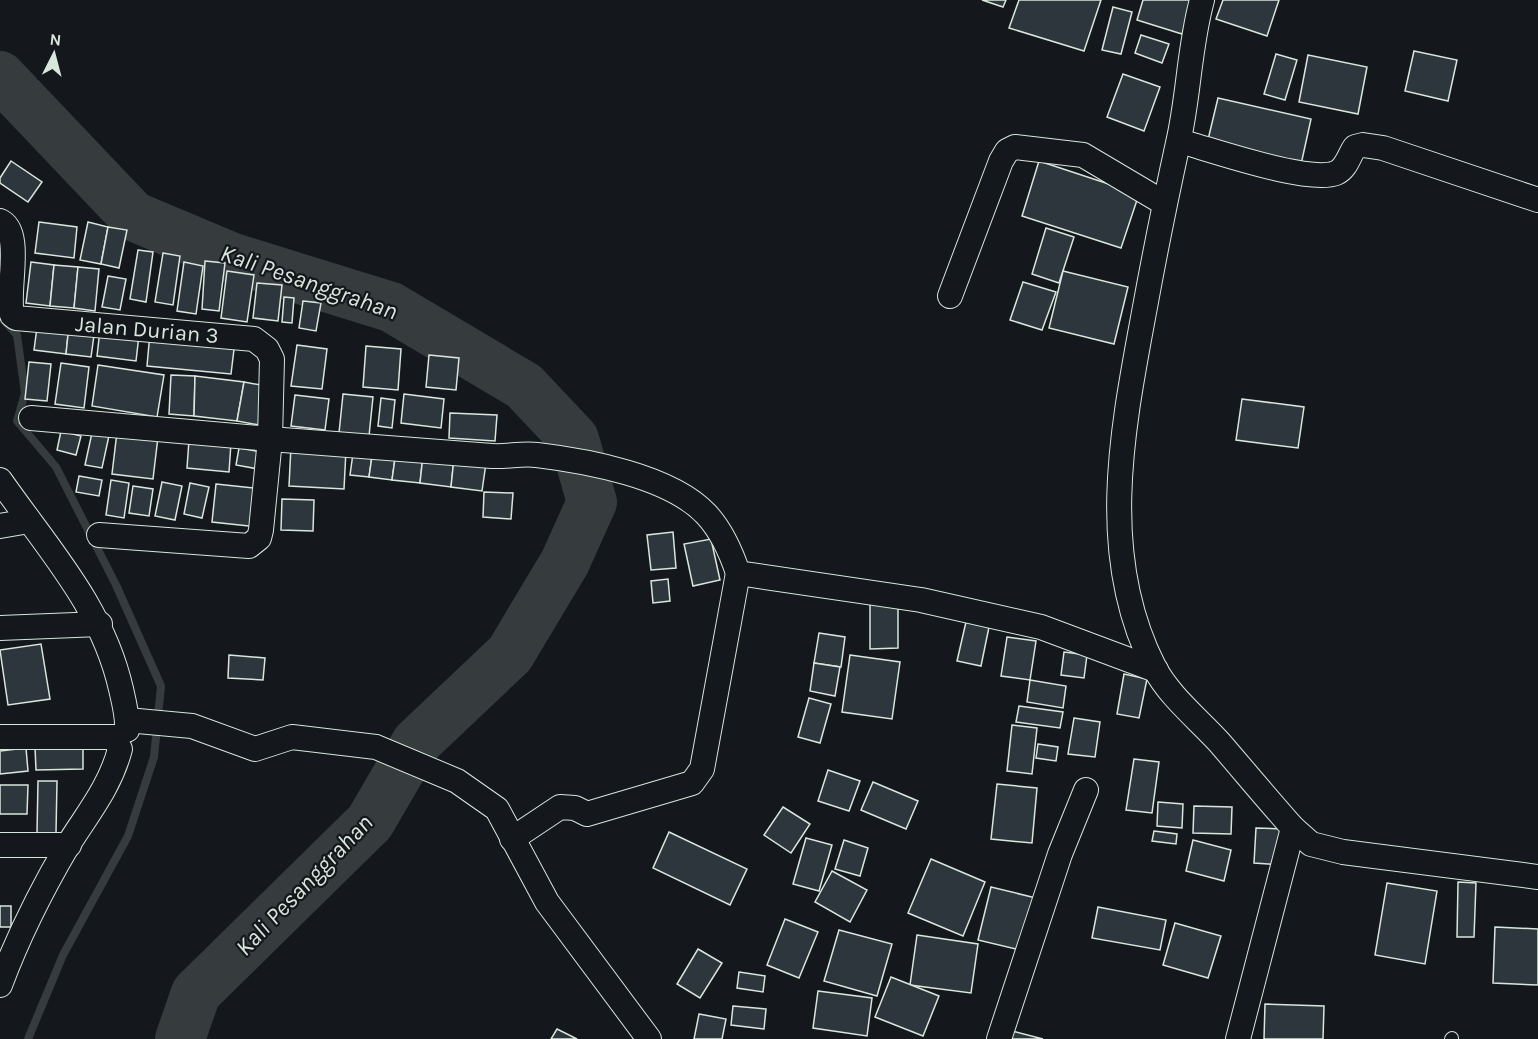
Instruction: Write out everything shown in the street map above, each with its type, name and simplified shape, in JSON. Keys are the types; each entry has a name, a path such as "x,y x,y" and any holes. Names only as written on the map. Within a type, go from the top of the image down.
{"street":[{"path":"1202,0 1179,141 1164,203 1130,382 1124,429 1118,506 1122,564 1142,640 1156,670 1293,828 1311,844 1336,850 1538,877"},
{"path":"1179,141 1283,170 1313,175 1336,173 1347,163 1355,147 1363,145 1383,148 1538,200"},
{"path":"950,296 1001,161 1007,151 1015,147 1083,155 1164,203"},
{"name":"Jalan Durian 3","path":"6,229 10,298 12,315 16,318 254,339 267,349 272,360 270,439"},
{"path":"31,418 495,456 535,454 624,470 675,492 706,513 728,543 738,573 702,769 692,783 587,814 560,807 512,840"},
{"path":"99,535 249,546 259,538 261,530 270,439"},
{"path":"0,480 100,624 115,661 127,727 114,771 99,801 69,845 31,915 1,979"},
{"path":"0,526 29,521"},
{"path":"738,573 921,600 1030,625 1156,670"},
{"path":"0,628 100,624"},
{"path":"0,737 127,727 192,726 255,749 292,737 376,747 440,772 497,809 547,902 649,1039"},
{"path":"999,1039 1060,854 1086,790"},
{"path":"1238,1039 1293,828"},
{"path":"0,845 69,845"}],"building":[{"path":"982,0 1006,0 1003,7"},
{"path":"1019,0 1101,0 1084,51 1009,28"},
{"path":"1143,0 1193,0 1182,34 1137,20"},
{"path":"1223,0 1279,0 1267,36 1216,19"},
{"path":"1113,7 1132,12 1121,54 1102,50"},
{"path":"1141,35 1169,44 1162,63 1135,53"},
{"path":"1414,51 1457,60 1448,101 1405,91"},
{"path":"1276,54 1297,60 1285,100 1264,94"},
{"path":"1308,55 1367,67 1358,114 1299,102"},
{"path":"1123,74 1160,87 1144,131 1107,117"},
{"path":"1218,98 1311,119 1300,169 1206,148"},
{"path":"11,161 42,182 28,202 0,183 0,178"},
{"path":"1039,161 1139,194 1121,248 1022,216"},
{"path":"39,222 77,227 74,258 35,253"},
{"path":"88,222 108,227 101,264 80,260"},
{"path":"108,227 127,230 119,268 101,264"},
{"path":"1046,228 1074,237 1059,283 1032,274"},
{"path":"138,250 153,252 146,302 130,299"},
{"path":"163,253 180,256 173,305 155,302"},
{"path":"205,261 225,263 219,311 202,309"},
{"path":"31,262 54,265 50,306 26,303"},
{"path":"184,262 203,266 196,314 177,311"},
{"path":"54,265 78,267 74,308 50,306"},
{"path":"78,267 99,269 95,311 74,308"},
{"path":"227,271 254,275 247,322 221,318"},
{"path":"1063,271 1128,287 1114,344 1049,328"},
{"path":"108,276 126,279 120,310 102,307"},
{"path":"1023,282 1056,292 1042,330 1010,320"},
{"path":"257,283 282,285 278,321 253,318"},
{"path":"284,297 294,298 292,323 282,322"},
{"path":"303,301 321,303 316,331 299,328"},
{"path":"38,320 69,325 66,354 34,350"},
{"path":"69,325 95,328 91,357 66,354"},
{"path":"100,330 139,335 136,361 97,356"},
{"path":"150,333 235,341 231,374 147,366"},
{"path":"297,345 327,349 322,389 291,386"},
{"path":"366,346 401,349 398,390 363,387"},
{"path":"429,355 459,358 456,390 426,387"},
{"path":"29,362 51,364 47,401 25,399"},
{"path":"61,363 89,367 84,408 55,404"},
{"path":"98,365 164,375 157,417 92,406"},
{"path":"171,375 195,376 194,416 169,414"},
{"path":"195,376 244,382 237,421 194,416"},
{"path":"244,382 266,386 259,425 237,421"},
{"path":"343,394 373,397 369,436 339,433"},
{"path":"404,394 444,399 441,428 401,423"},
{"path":"295,395 329,399 325,430 291,426"},
{"path":"381,398 395,400 392,428 378,426"},
{"path":"1242,399 1304,407 1298,448 1236,440"},
{"path":"450,413 497,415 495,441 449,438"},
{"path":"93,428 110,431 102,468 85,465"},
{"path":"61,431 81,436 76,455 57,450"},
{"path":"117,432 158,437 153,479 112,474"},
{"path":"189,440 231,443 229,472 187,468"},
{"path":"291,446 346,450 344,489 289,486"},
{"path":"354,446 373,449 369,477 350,475"},
{"path":"239,448 261,452 258,469 236,465"},
{"path":"373,449 396,451 392,480 369,477"},
{"path":"396,451 423,455 420,483 392,480"},
{"path":"423,455 454,458 451,487 420,483"},
{"path":"454,458 486,463 482,491 451,487"},
{"path":"79,476 102,480 99,496 76,492"},
{"path":"111,480 129,483 124,518 106,515"},
{"path":"162,482 182,486 175,520 155,516"},
{"path":"190,483 209,487 202,518 184,514"},
{"path":"216,484 262,489 258,527 212,522"},
{"path":"133,486 153,489 149,516 129,513"},
{"path":"484,492 513,493 511,519 483,517"},
{"path":"282,499 314,500 313,531 281,530"},
{"path":"673,532 676,568 651,570 647,535"},
{"path":"711,539 720,580 693,586 684,544"},
{"path":"668,579 670,601 653,603 651,581"},
{"path":"870,603 898,603 898,648 870,649"},
{"path":"966,622 989,627 981,666 957,661"},
{"path":"819,633 845,637 841,667 814,663"},
{"path":"1007,637 1036,641 1030,680 1001,676"},
{"path":"41,644 50,699 8,705 0,650"},
{"path":"1064,652 1087,655 1084,678 1061,675"},
{"path":"229,655 265,658 263,680 228,678"},
{"path":"850,655 900,662 892,719 842,712"},
{"path":"814,663 840,667 835,696 810,691"},
{"path":"1124,674 1147,679 1139,718 1117,714"},
{"path":"1030,680 1066,686 1063,708 1027,702"},
{"path":"809,698 831,704 820,743 798,737"},
{"path":"1019,706 1063,712 1060,728 1016,722"},
{"path":"1074,718 1100,722 1095,757 1068,754"},
{"path":"1012,725 1037,728 1032,774 1007,771"},
{"path":"1038,744 1058,747 1056,761 1036,758"},
{"path":"83,746 83,769 36,770 35,747"},
{"path":"26,748 28,771 0,774 0,751"},
{"path":"1134,759 1159,762 1152,813 1126,810"},
{"path":"828,770 860,781 849,811 818,801"},
{"path":"38,781 57,781 56,833 37,833"},
{"path":"873,782 918,801 906,829 861,810"},
{"path":"997,784 1037,788 1032,843 991,839"},
{"path":"0,785 28,785 27,814 0,814"},
{"path":"1158,802 1183,804 1182,828 1157,826"},
{"path":"1194,806 1232,807 1231,834 1193,833"},
{"path":"783,807 810,824 791,853 764,835"},
{"path":"1256,828 1286,829 1284,865 1254,863"},
{"path":"1154,831 1177,834 1176,844 1152,841"},
{"path":"669,832 747,869 730,905 653,868"},
{"path":"806,838 832,845 819,891 793,884"},
{"path":"844,840 868,848 860,876 835,869"},
{"path":"1193,840 1231,850 1224,881 1186,871"},
{"path":"931,859 985,882 963,936 908,913"},
{"path":"832,871 867,890 850,922 815,902"},
{"path":"1458,882 1476,883 1474,937 1457,937"},
{"path":"1387,883 1437,891 1425,964 1375,955"},
{"path":"991,887 1036,898 1024,951 978,940"},
{"path":"0,906 11,906 11,927 0,927"},
{"path":"1098,907 1166,920 1160,950 1092,938"},
{"path":"785,919 818,932 799,978 767,965"},
{"path":"1175,923 1221,936 1208,978 1163,965"},
{"path":"1495,927 1538,929 1538,985 1493,983"},
{"path":"839,930 892,944 877,996 824,981"},
{"path":"917,935 978,944 971,993 910,985"},
{"path":"698,949 722,963 700,998 677,984"},
{"path":"739,972 765,976 763,992 737,988"},
{"path":"891,977 939,996 923,1036 875,1017"},
{"path":"818,991 872,998 867,1036 813,1028"},
{"path":"1265,1004 1324,1006 1323,1039 1264,1039"},
{"path":"733,1006 766,1009 764,1029 731,1025"},
{"path":"699,1014 726,1019 722,1039 694,1039"},
{"path":"557,1029 577,1039 551,1039"},
{"path":"1008,1030 1043,1039 1006,1039"}],"waterway":[{"name":"Kali Pesanggrahan","path":"0,76 133,216 233,258 391,307 524,386 574,439 592,502 565,562 510,654 416,743 370,822 196,993 180,1039"},
{"path":"0,316 17,335 25,393 17,421 56,467 116,585 161,686 154,757 128,836 63,955 28,1039"}]}
